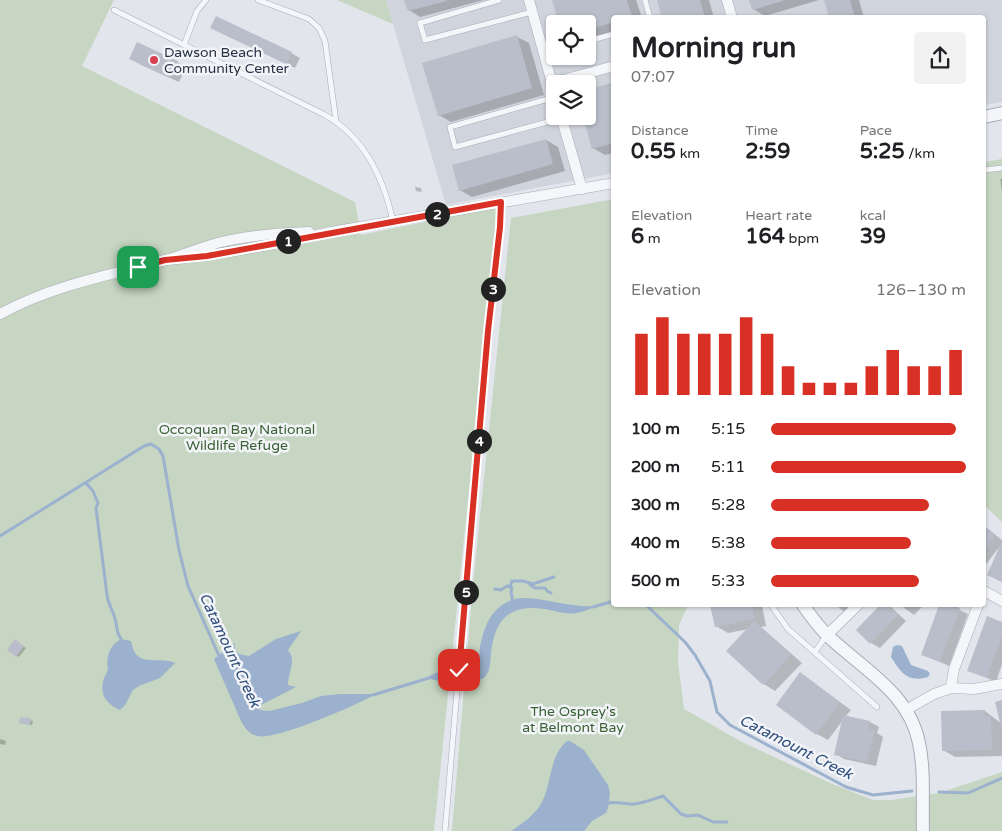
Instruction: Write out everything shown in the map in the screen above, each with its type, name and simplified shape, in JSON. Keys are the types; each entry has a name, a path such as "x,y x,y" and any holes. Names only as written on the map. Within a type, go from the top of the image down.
{"street":[{"path":"529,0 550,75"},
{"path":"727,0 731,15"},
{"path":"581,75 611,67"},
{"path":"986,117 1002,113"},
{"path":"563,125 582,189"},
{"path":"0,314 56,290 93,278 165,260 219,243 257,235 332,232 611,184"},
{"path":"986,592 1002,601"},
{"path":"805,607 827,635 888,687 906,710 919,742 923,831"},
{"path":"827,635 856,607"},
{"path":"951,688 954,668 977,607"},
{"path":"906,710 934,694 951,688 974,689 1002,684"}],"lane":[{"path":"184,45 197,11 206,0"},
{"path":"258,0 309,19 315,23 323,34 327,50 336,121"},
{"path":"499,0 420,23 425,40 532,12"},
{"path":"645,0 649,15"},
{"path":"114,10 336,121 353,135 372,163 385,191 393,222"},
{"path":"596,40 611,35"},
{"path":"546,98 450,127 455,147 546,121"},
{"path":"986,170 1002,168"},
{"path":"445,831 488,331 500,227 501,202"},
{"path":"772,607 788,629 877,707"},
{"path":"814,652 827,635"}],"shaded area":[{"path":"386,0 1002,0 1002,102 986,105 986,15 611,15 611,174 446,205"}],"green space":[{"name":"Occoquan Bay National Wildlife Refuge","path":"0,0 114,0 82,66 355,202 361,235 498,207 434,831 0,831"},
{"path":"337,0 386,0 393,24"},
{"path":"1002,159 1002,522 986,507 986,162"},
{"name":"The Osprey's at Belmont Bay","path":"611,200 611,607 687,607 679,625 678,662 684,709 742,742 830,783 873,800 891,800 939,793 1002,772 1002,831 452,831 473,584 511,218"}],"water":[{"path":"519,598 596,606 578,613 564,613 533,608 514,611 507,615 498,627 492,644 489,669 484,678 456,682 427,678 439,673 462,673 474,670 478,662 485,630 492,616 503,605"},
{"path":"301,631 288,650 291,654 292,662 288,685 296,687 261,705 260,710 270,711 321,696 376,694 298,728 267,736 254,735 247,730 241,721 214,659 235,643 235,649 239,654 249,656 276,639"},
{"path":"121,639 131,641 135,653 143,659 175,663 160,678 133,690 120,710 109,703 105,698 102,688 108,670 109,652"},
{"path":"897,645 902,646 911,665 928,671 930,674 928,677 921,679 910,678 898,668 891,657 893,647"},
{"path":"567,741 584,750 608,785 610,793 606,813 592,821 584,831 511,831 539,807 545,795 557,754"}],"building":[{"path":"404,0 447,0 447,1 408,11"},
{"path":"552,0 627,0 631,15 611,15 611,23 596,28 596,15 556,15"},
{"path":"657,0 700,0 704,15 661,15"},
{"path":"749,0 783,0 783,1 752,10"},
{"path":"824,0 850,0 854,15 828,15"},
{"path":"216,16 292,52 286,64 210,28"},
{"path":"517,35 532,88 438,116 422,63"},
{"name":"Dawson Beach Community Center","path":"137,42 178,61 170,78 129,59"},
{"path":"611,83 611,144 592,149 585,125 596,125 596,88"},
{"path":"546,139 553,164 459,191 452,165"},
{"path":"986,528 996,535 986,548"},
{"path":"1002,541 1002,582 987,575"},
{"path":"710,607 752,607 755,619 715,627"},
{"path":"878,607 889,607 898,615 870,644 856,630"},
{"path":"938,607 960,608 940,662 921,655"},
{"path":"987,616 1002,622 1002,635 987,678 967,671"},
{"path":"754,621 791,655 763,685 726,651"},
{"path":"15,639 24,646 16,657 7,650"},
{"path":"800,672 840,702 816,735 776,705"},
{"path":"1002,700 1002,726 1001,727 995,702"},
{"path":"985,710 985,716 991,716 992,750 942,751 941,711"},
{"path":"843,715 870,721 868,729 875,730 867,762 834,755"},
{"path":"20,717 31,718 30,725 19,723"}],"waterway":[{"name":"Catamount Creek","path":"0,536 144,446 151,444 159,449 163,456 179,550 188,586 220,658"},
{"path":"86,483 93,491 98,503 96,508 108,598 121,639"},
{"path":"513,603 512,588 510,587 512,581 523,581 533,584 554,577"},
{"path":"530,585 535,588 545,588 551,593"},
{"path":"495,589 501,590 507,586 510,587"},
{"name":"Catamount Creek","path":"593,607 611,602"},
{"name":"Catamount Creek","path":"648,607 685,642 695,655 710,681 717,712 730,725 846,787 873,795 912,791"},
{"name":"Catamount Creek","path":"373,695 429,678"},
{"name":"Catamount Creek","path":"939,792 968,793 1002,778"},
{"path":"609,803 634,804 663,796 681,814 687,816 698,815 713,822 727,822"}],"place":[{"name":"Dawson Beach Community Center","path":"154,60"}],"route":[{"path":"138,267 165,260 207,256 501,202 459,670"}]}
